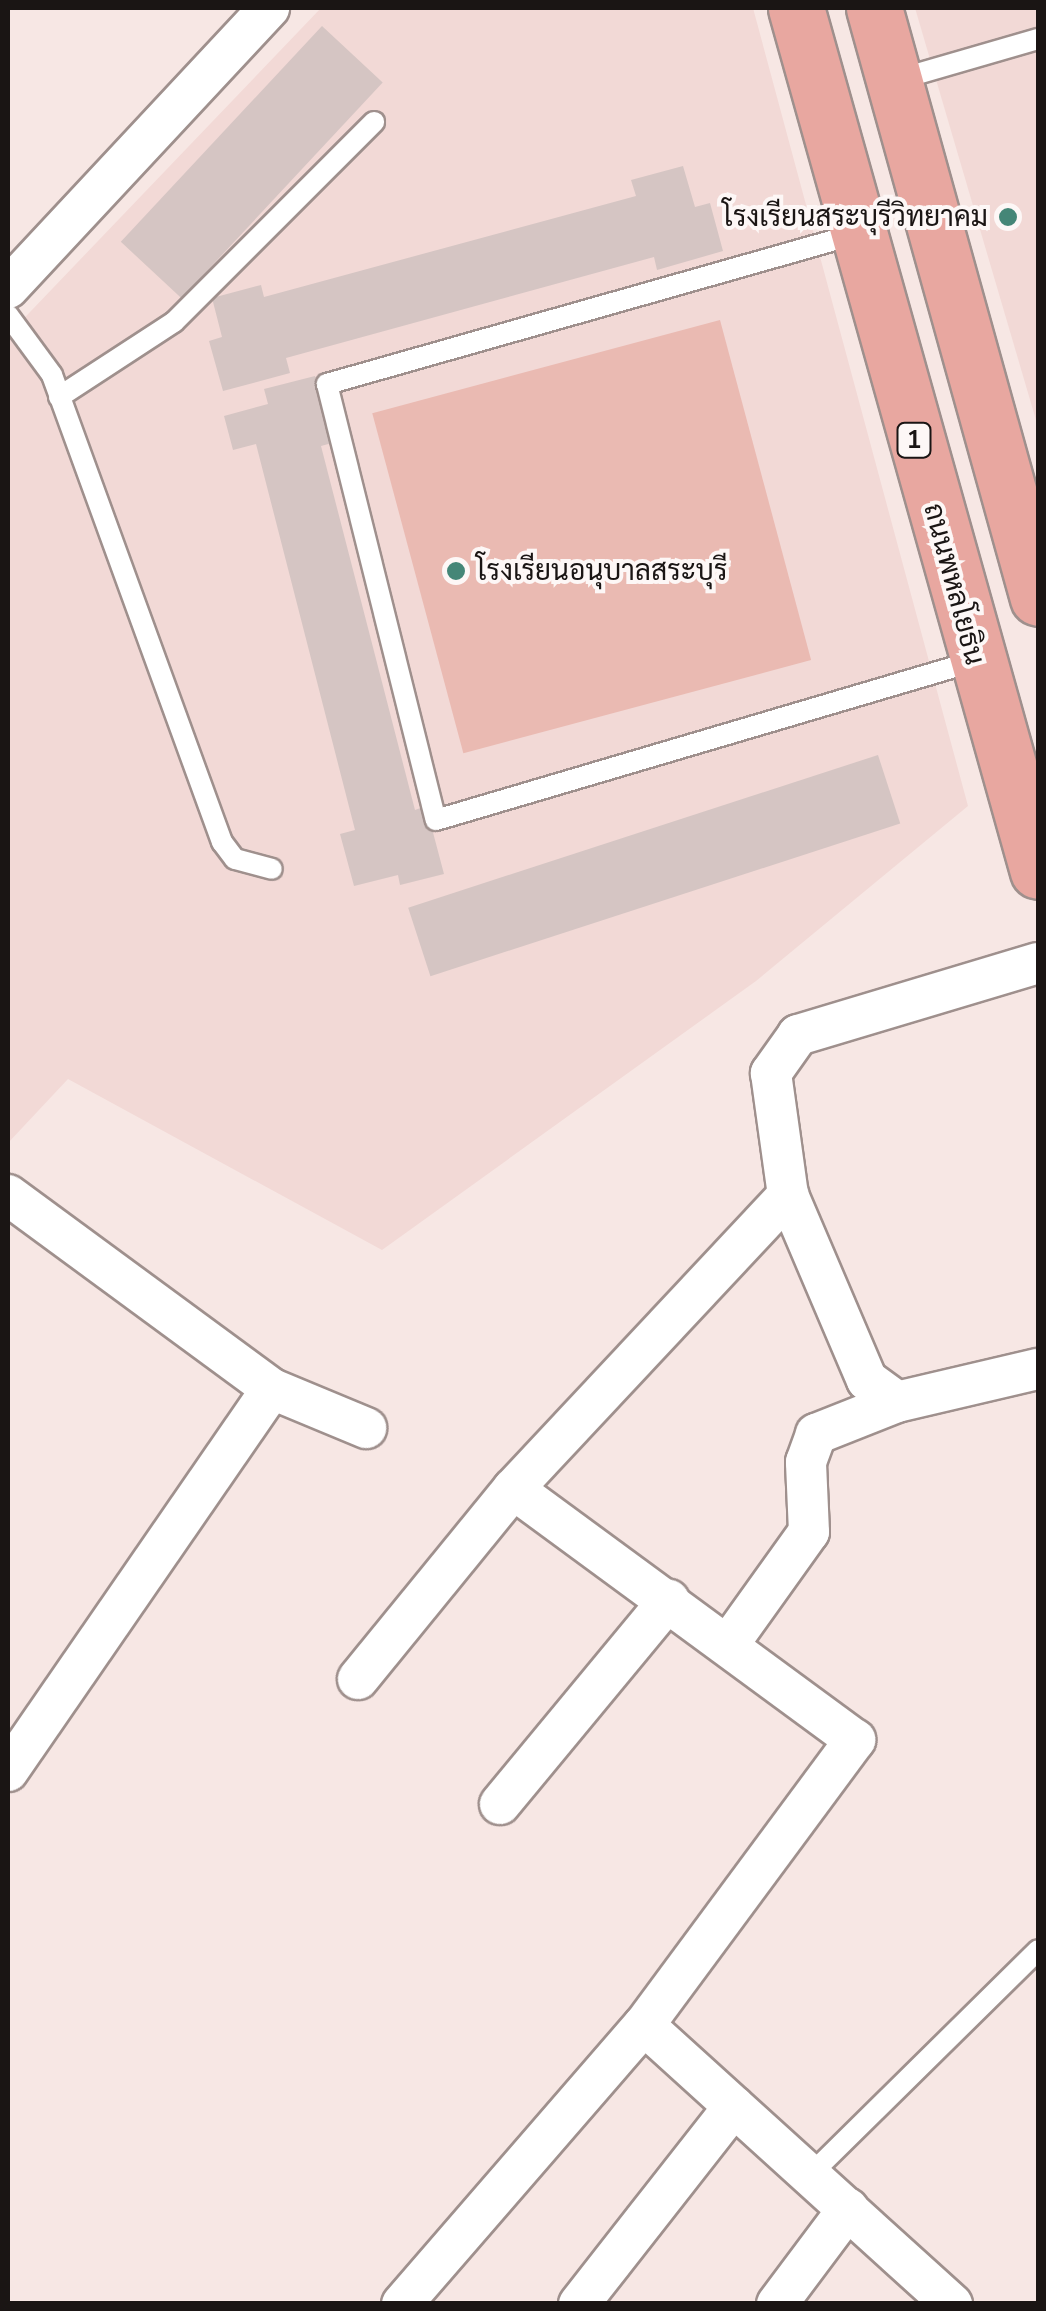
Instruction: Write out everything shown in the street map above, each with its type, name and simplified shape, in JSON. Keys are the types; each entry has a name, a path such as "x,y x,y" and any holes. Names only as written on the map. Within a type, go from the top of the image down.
{"main road":[{"name":"ถนนพหลโยธิน","path":"796,8 975,661 1038,871"},
{"path":"874,8 1038,598"}],"street":[{"path":"8,288 269,8"},
{"path":"896,1402 867,1380 788,1195 771,1073 781,1051 798,1035 1038,963"},
{"path":"8,1194 272,1389 366,1428"},
{"path":"358,1679 514,1489 788,1195"},
{"path":"728,1645 809,1532 806,1462 816,1434 896,1402 1038,1369"},
{"path":"8,1771 272,1389"},
{"path":"402,2304 644,2025 855,1740 514,1489"},
{"path":"500,1804 669,1600"},
{"path":"644,2025 952,2304"},
{"path":"578,2304 734,2106"},
{"path":"777,2304 848,2209"}],"lane":[{"path":"896,80 1038,38"},
{"path":"59,397 174,322 374,122"},
{"path":"858,234 327,384 436,820 975,661"},
{"path":"8,315 52,375 222,842 234,859 272,868"},
{"path":"810,2175 1038,1950"}],"shaded area":[{"name":"โรงเรียนอนุบาลสระบุรี","path":"321,8 753,8 968,806 756,981 382,1250 68,1079 8,1143 8,335"},
{"name":"โรงเรียนสระบุรีวิทยาคม","path":"915,8 1038,8 1038,427"},
{"path":"720,320 811,660 463,753 372,413"}],"building":[{"path":"322,26 383,83 182,298 121,242"},
{"path":"683,166 695,207 710,203 723,251 657,270 654,257 286,358 290,373 223,391 209,341 222,337 212,298 261,285 264,297 636,196 631,180"},
{"path":"315,376 332,443 321,446 415,810 426,806 444,874 400,885 398,875 354,886 340,834 355,830 256,444 233,450 224,416 268,404 264,389"},
{"path":"878,755 900,823 430,976 408,908"}],"place":[{"name":"โรงเรียนสระบุรีวิทยาคม","path":"1008,217"},
{"name":"โรงเรียนอนุบาลสระบุรี","path":"456,571"}]}
